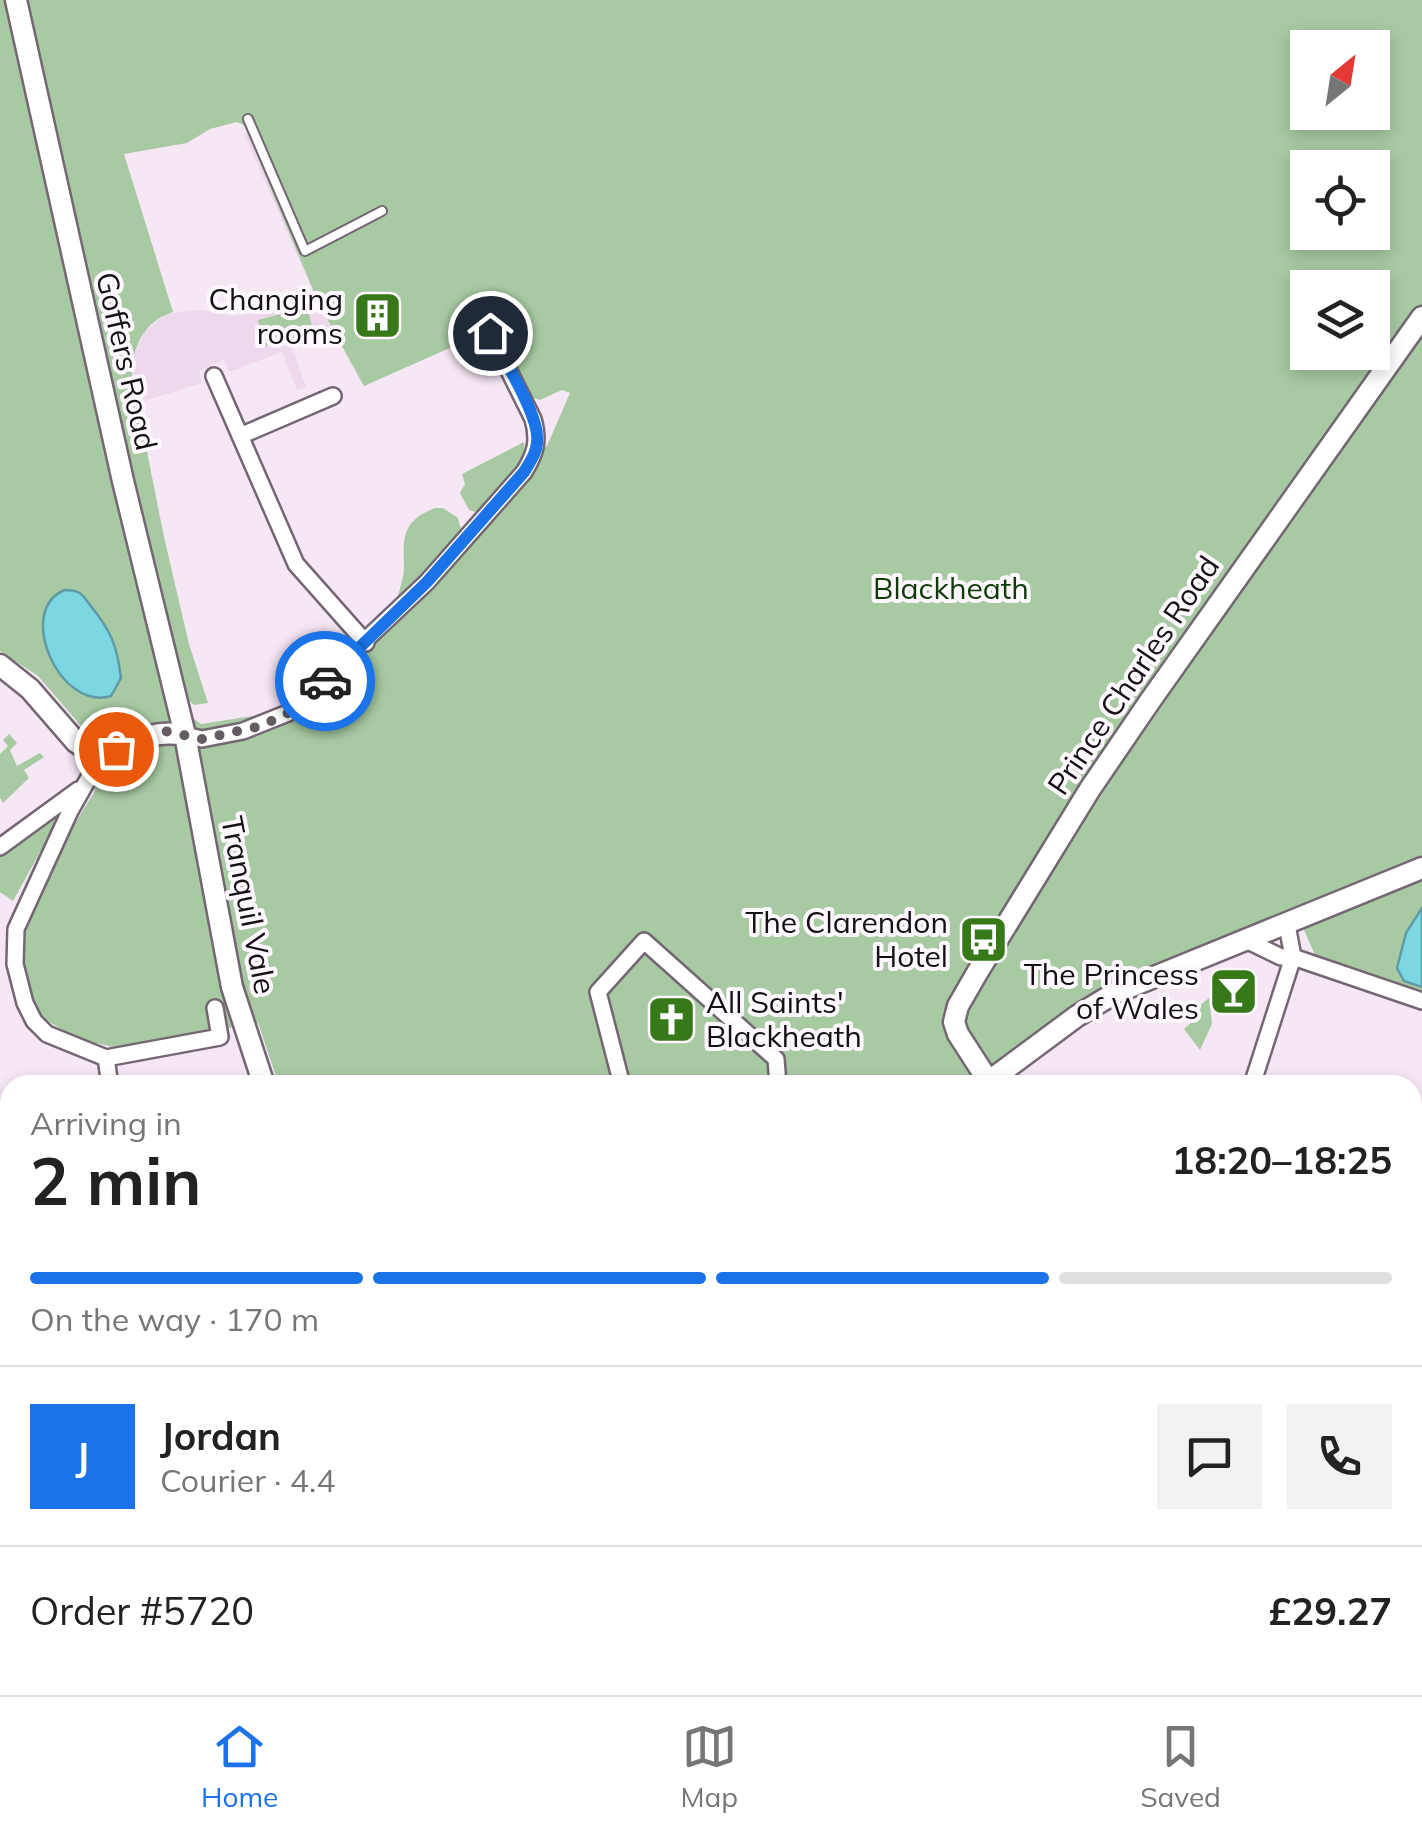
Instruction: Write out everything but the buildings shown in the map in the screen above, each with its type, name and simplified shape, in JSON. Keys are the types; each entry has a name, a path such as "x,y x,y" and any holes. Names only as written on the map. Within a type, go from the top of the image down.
{"street":[{"name":"Goffers Road","path":"16,0 184,735"},
{"name":"Prince Charles Road","path":"981,1075 954,1022 967,990 1090,789 1236,576 1422,317"},
{"path":"215,1008 220,1037 106,1058 62,1042 34,1021 19,983 14,947 16,928 100,758 154,733 165,731 202,739 275,720 303,701 366,643 427,582 524,472 534,456 538,434 490,333"},
{"path":"214,376 296,564 366,643"},
{"path":"240,436 334,396"},
{"path":"2,672 30,689 76,742 100,758"},
{"name":"Tranquil Vale","path":"184,735 232,987 261,1075"},
{"path":"0,847 85,784"},
{"path":"998,1075 1115,993 1422,868"},
{"path":"1255,1075 1293,957 1287,925"},
{"path":"619,1075 598,992 644,940 776,1059 777,1075"},
{"path":"1248,940 1281,957 1293,957 1422,1001"},
{"path":"106,1058 109,1075"}],"lane":[{"path":"248,119 306,251 382,211"}],"shaded area":[{"path":"255,125 364,386 335,336 318,341 314,335 297,341 292,348 306,387 297,390 282,352 229,372 224,360 199,371 202,383 138,403 132,376 134,354 144,332 166,314 200,310 235,316 318,303 244,134"}],"green space":[{"name":"Blackheath","path":"0,0 1422,0 1422,993 1316,957 1295,910 1149,967 1096,994 980,1075 276,1075 258,1023 117,1048 75,1038 39,1015 25,975 25,934 59,849 95,791 87,733 38,676 0,651","holes":["237,122 244,125 319,304 364,386 495,328 531,397 540,400 562,390 570,393 547,446 531,453 420,583 319,679 284,706 265,714 201,724 191,717 185,697 194,705 208,703 189,644 164,537 132,376 134,355 147,329 173,312 124,154 187,143 210,129"]},
{"path":"307,307 314,333 265,346 258,320"},
{"path":"524,442 521,462 509,480 478,513 469,510 460,493 465,484 462,474"},
{"path":"443,508 458,518 462,533 397,600 407,531 416,518"},
{"path":"9,734 17,743 10,750 17,766 40,753 44,757 24,770 29,778 3,803 0,754 8,746 3,740"},
{"path":"49,819 55,820 55,825 13,901 0,892 0,856"},
{"path":"1209,998 1212,1024 1200,1050 1184,1029 1194,1020 1189,1014"}],"water":[{"path":"65,590 83,595 112,639 121,678 111,696 92,697 75,689 60,675 50,656 44,617 50,601"},
{"path":"1422,908 1422,987 1404,981 1397,968 1406,933"}],"way so far":[{"path":"116,749 165,731 202,739 261,726 288,713 325,681"}],"place":[{"name":"Changing rooms","path":"378,316"},
{"name":"The Clarendon Hotel","path":"983,939"},
{"name":"The Princess of Wales","path":"1234,991"},
{"name":"All Saints' Blackheath","path":"671,1019"}],"route":[{"path":"325,681 427,582 534,456 538,434 533,418 490,333"}]}
